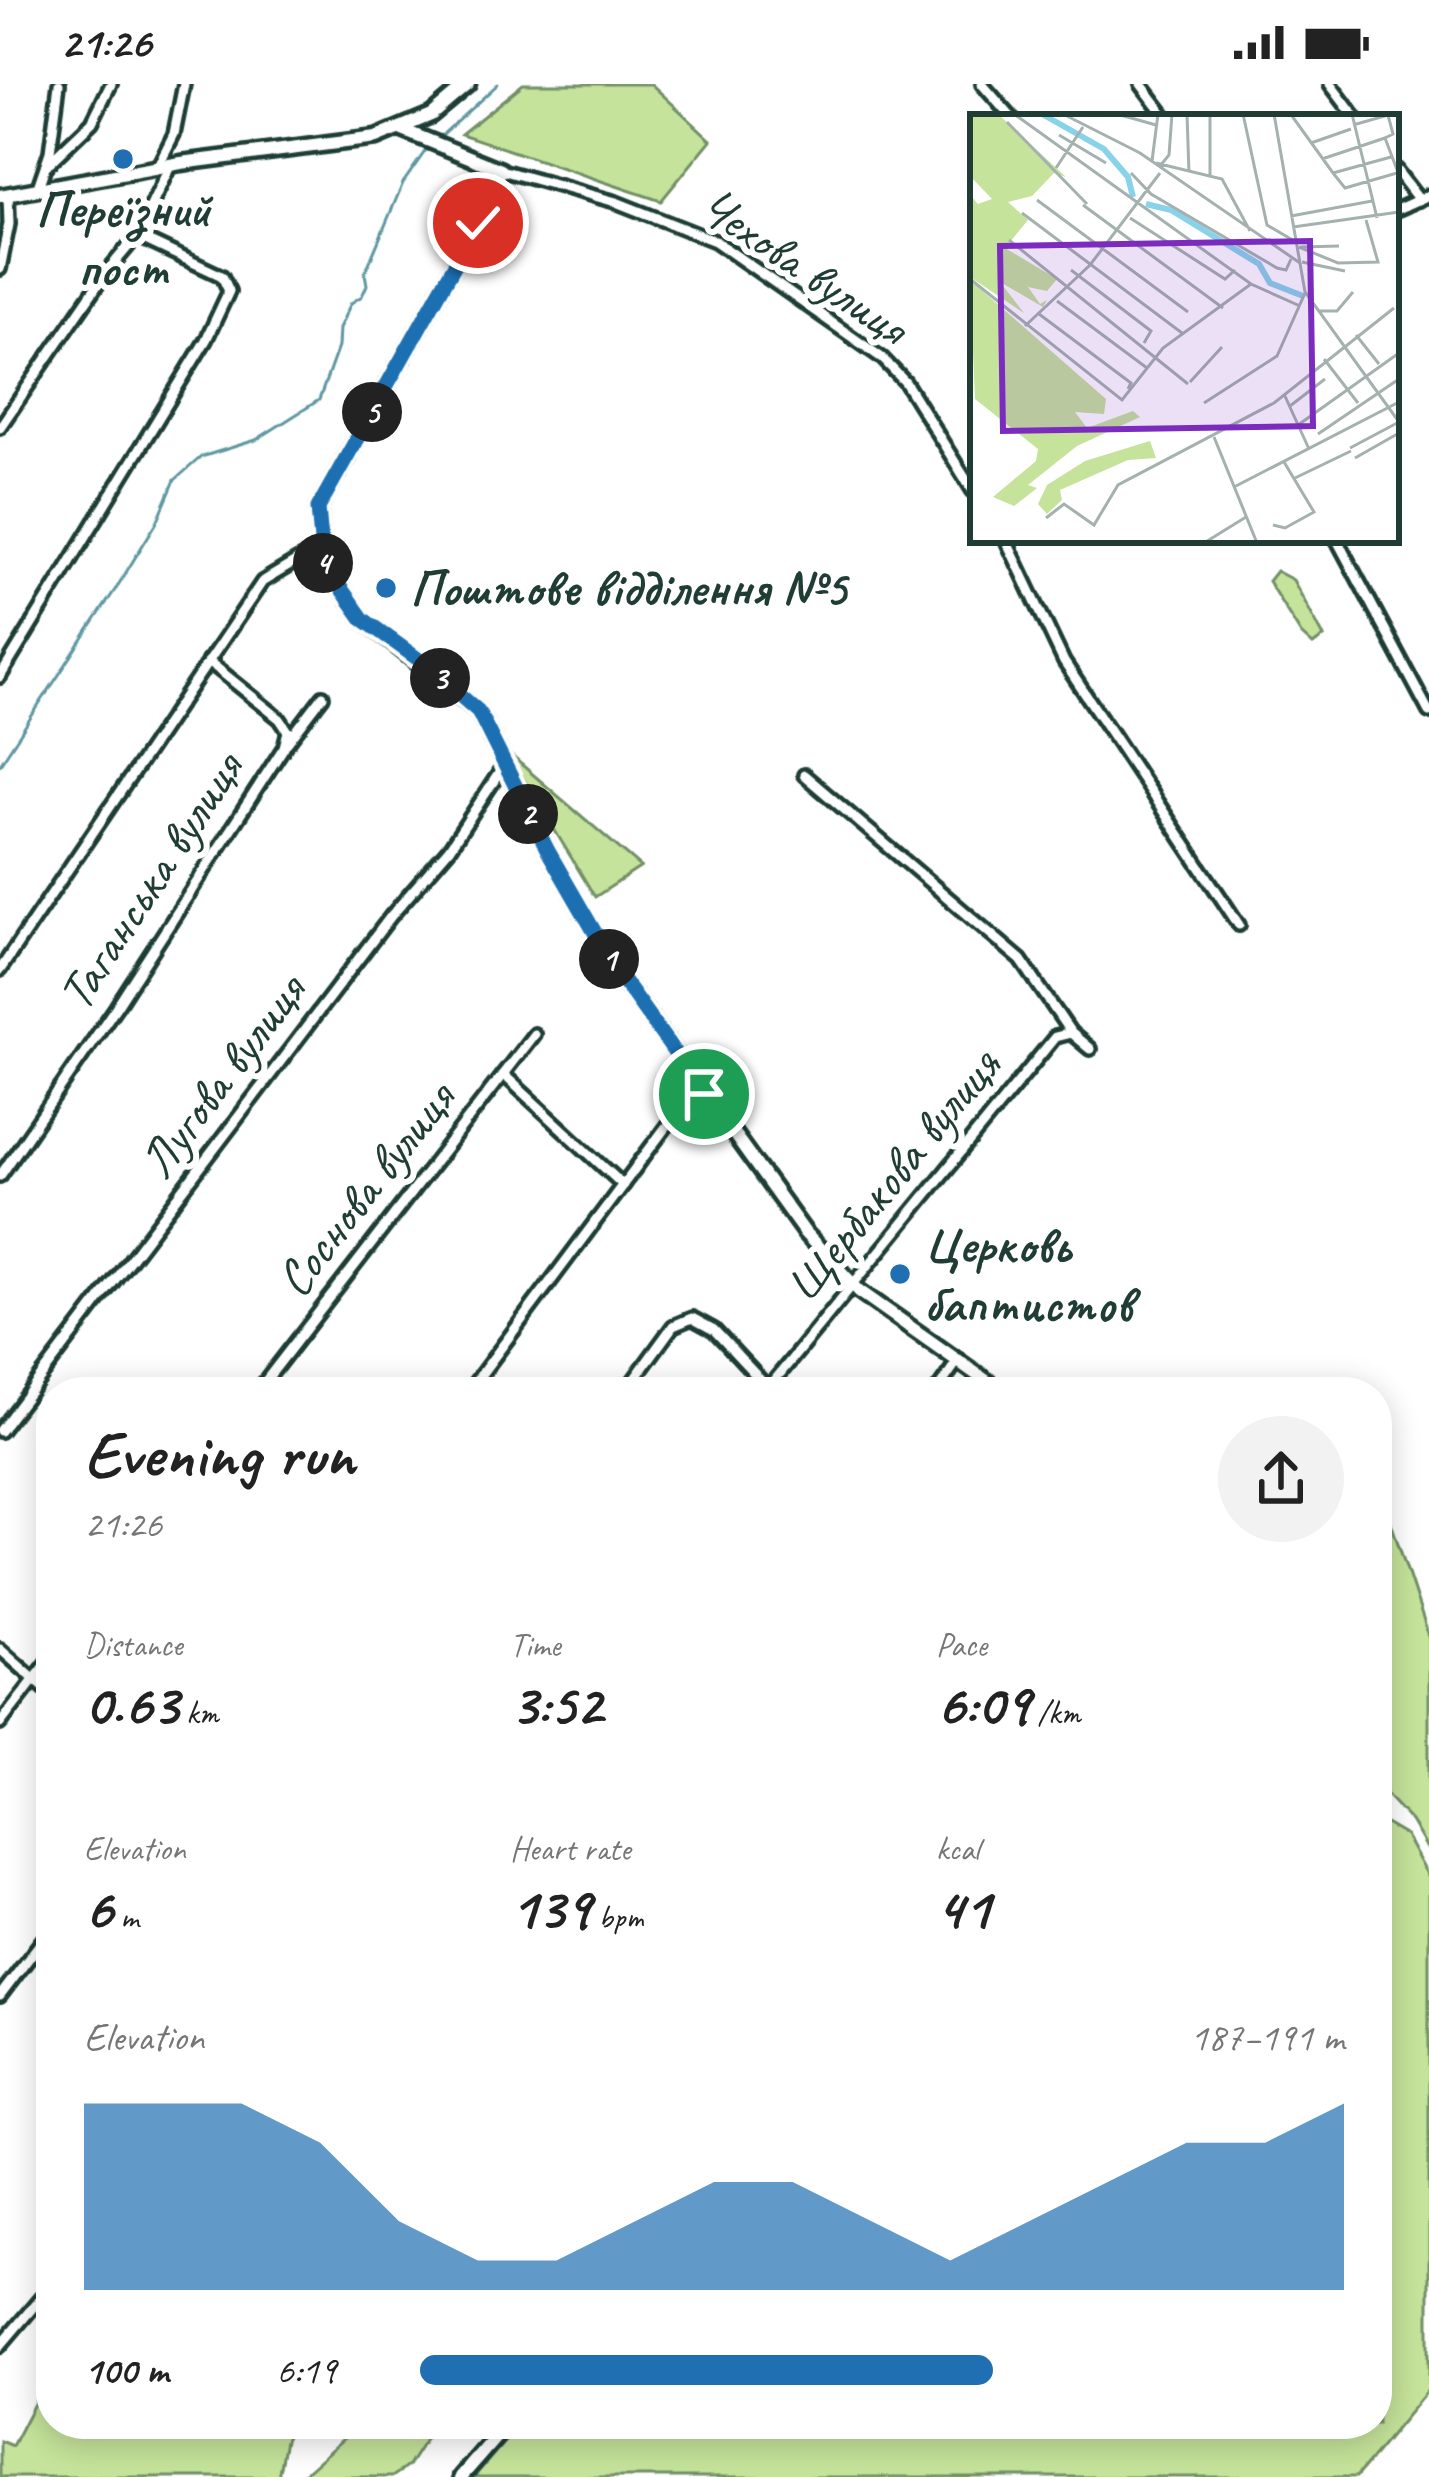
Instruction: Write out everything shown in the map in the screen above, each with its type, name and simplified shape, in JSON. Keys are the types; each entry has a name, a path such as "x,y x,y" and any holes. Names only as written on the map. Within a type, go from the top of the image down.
{"street":[{"path":"38,190 59,84"},
{"path":"44,168 92,122 110,84"},
{"path":"0,427 105,274 137,236 174,134 184,84"},
{"path":"0,269 9,224 4,195 164,166 376,138 430,115 468,84"},
{"path":"982,84 1008,114"},
{"path":"1141,84 1164,114"},
{"path":"1330,84 1353,114"},
{"name":"Чехова вулиця","path":"400,129 500,170 616,202 715,241 881,358 905,382 970,486"},
{"path":"500,170 478,223 318,508 323,563 363,619 478,711 503,767 620,976 805,1233 852,1283 983,1377"},
{"path":"1399,173 1424,198"},
{"path":"0,677 206,340 229,291 222,275 137,236"},
{"path":"1007,543 1064,662 1239,925"},
{"path":"1339,543 1429,712"},
{"path":"0,970 262,582 322,546"},
{"name":"Таганська вулиця","path":"208,661 280,719 289,731 284,747"},
{"name":"Таганська вулиця","path":"0,1175 116,1007 284,747 323,696"},
{"name":"Лугова вулиця","path":"41,1377 391,916 448,849 503,767"},
{"path":"804,775 1021,960 1071,1033"},
{"name":"Щербакова вулиця","path":"777,1377 1055,1037 1071,1033 1090,1049"},
{"name":"Соснова вулиця","path":"269,1377 534,1034"},
{"path":"503,1074 623,1185"},
{"path":"480,1377 698,1084"},
{"path":"636,1377 673,1326 692,1318 714,1330 756,1377"},
{"path":"946,1377 959,1359"},
{"name":"Лугова вулиця","path":"0,1431 36,1384"},
{"path":"0,1648 34,1680"},
{"path":"0,1724 36,1677"},
{"path":"0,1996 36,1949"},
{"path":"0,2346 36,2304"},
{"path":"461,2477 494,2439"}],"green space":[{"path":"523,84 651,84 711,140 661,201 461,134"},
{"path":"1276,571 1293,580 1324,637 1313,645 1268,581"},
{"path":"508,753 641,867 595,897"},
{"path":"1392,1525 1429,1637 1429,1852 1392,1801"},
{"path":"1392,1828 1406,1836 1429,1878 1429,2389 1392,2434"},
{"path":"36,2400 36,2439 286,2439 278,2477 0,2477 0,2441 12,2446"},
{"path":"343,2439 425,2439 408,2466 392,2477 300,2477"},
{"path":"507,2439 1388,2439 1356,2477 474,2477"}],"waterway":[{"path":"442,135 498,84"},
{"path":"0,764 117,587 157,522 175,480 201,457 256,440 319,400 338,347 339,328 351,303 362,296 365,273 403,183 426,150"}],"place":[{"name":"Переїзний пост","path":"123,159"},
{"name":"Поштове відділення №5","path":"386,588"},
{"name":"Церковь баптистов","path":"900,1274"}],"route":[{"path":"478,223 318,508 323,563 363,619 478,711 548,851 620,976 704,1094"}]}
